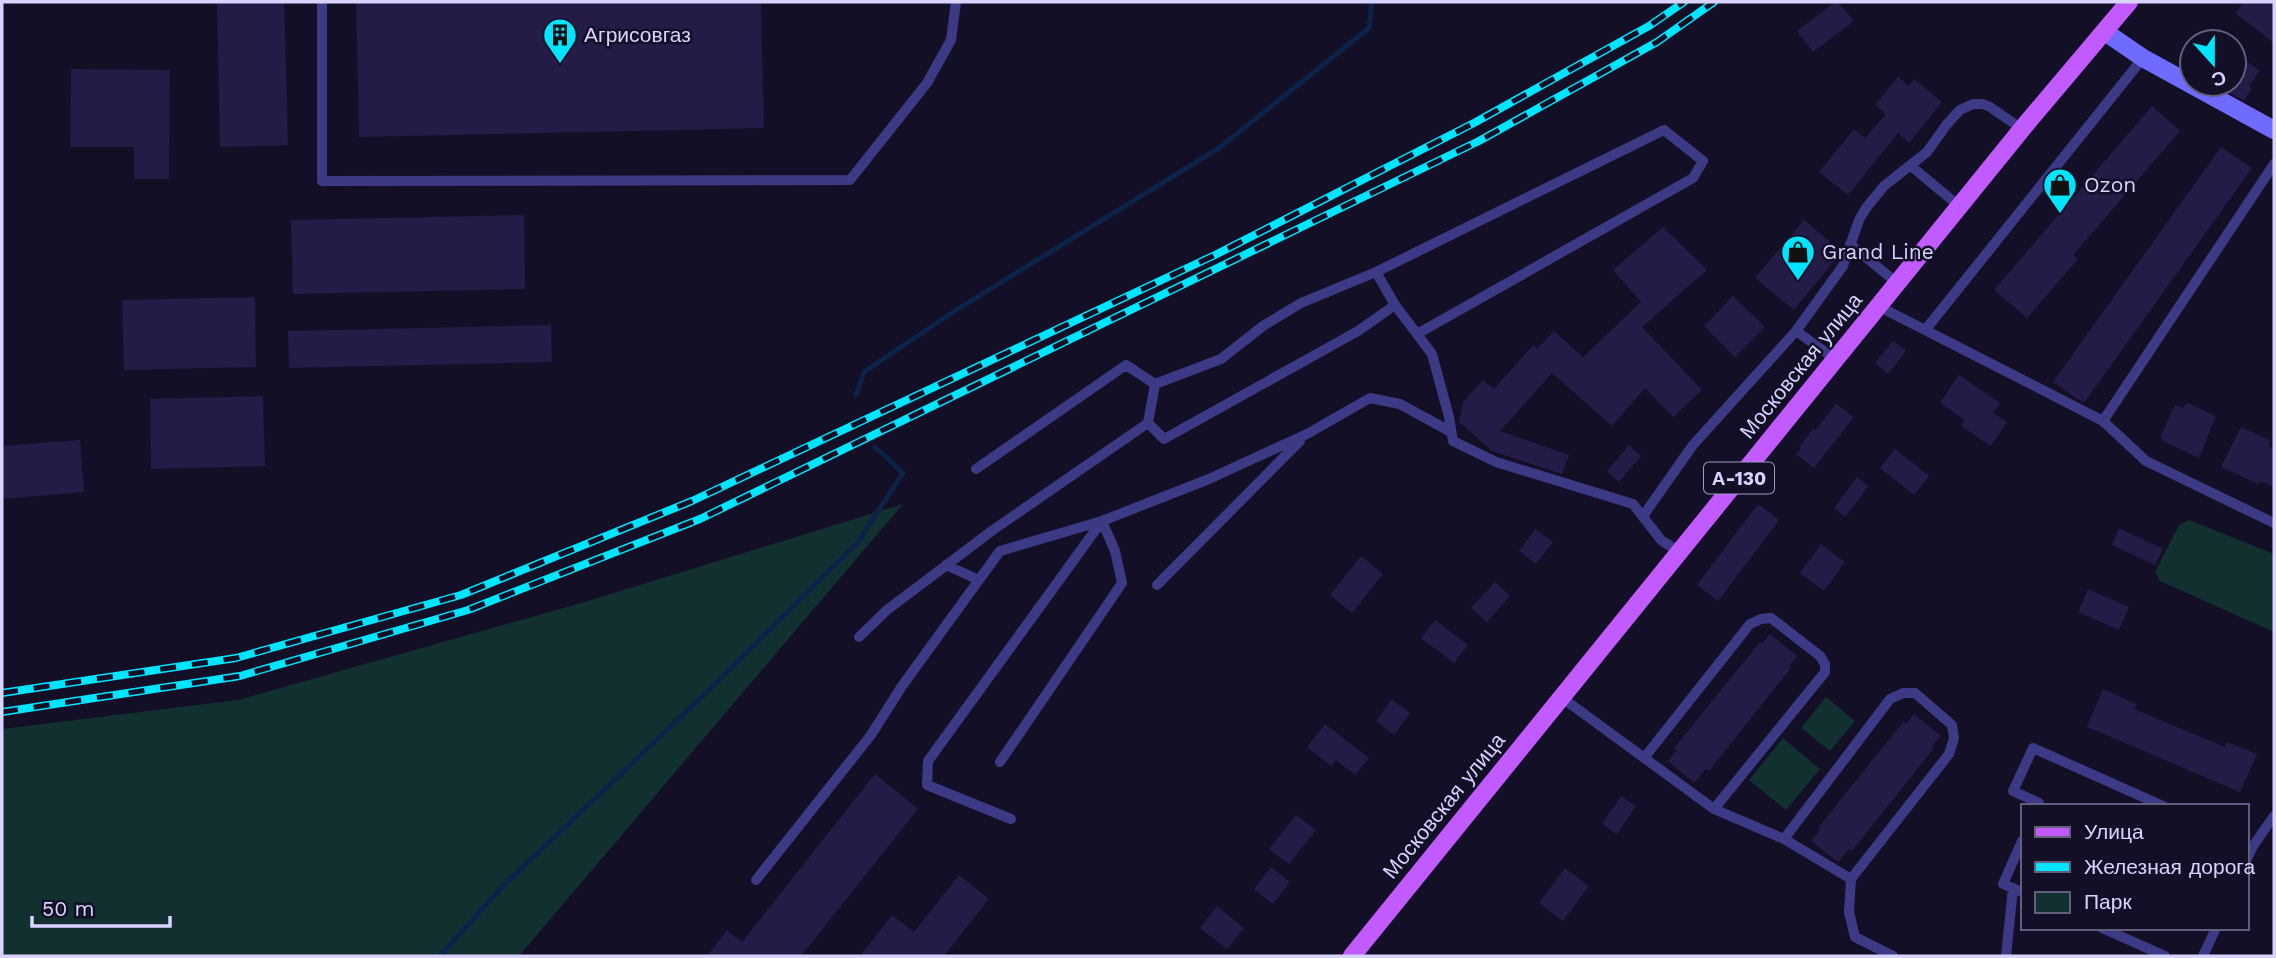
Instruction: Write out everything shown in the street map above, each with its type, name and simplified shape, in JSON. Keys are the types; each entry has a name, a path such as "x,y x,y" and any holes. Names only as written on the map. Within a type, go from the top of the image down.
{"main road":[{"name":"Московская улица","path":"1352,956 1959,206 2129,2"}],"street":[{"path":"2105,32 2143,58 2274,130"}],"lane":[{"path":"322,2 322,181 850,180 928,83 951,40 956,2"},
{"path":"1926,329 2143,58"},
{"path":"1643,516 1693,446 1796,331 1843,266 1852,236 1866,208 1884,186 1927,152 1960,110 1973,104 1990,107 2022,129"},
{"path":"1155,384 1221,359 1264,326 1301,303 1376,272 1664,130 1703,161 1693,178 1417,334"},
{"path":"2104,421 2274,164"},
{"path":"1911,166 1959,206"},
{"path":"1850,244 1897,283"},
{"path":"1376,272 1395,305 1432,354 1452,442 1496,462 1633,504 1661,540 1679,552"},
{"path":"1148,423 1164,439 1347,338 1395,305"},
{"path":"1878,306 2104,421 2146,461 2274,523"},
{"path":"1796,331 1835,359"},
{"path":"976,469 1126,365 1155,384"},
{"path":"859,637 887,610 993,530 1148,423 1155,384"},
{"path":"756,880 871,735 902,686 1000,551 1102,521 1209,479 1307,434 1370,398 1400,404 1451,432"},
{"path":"1157,585 1307,434"},
{"path":"1000,762 1122,583 1115,551 1102,521"},
{"path":"1011,819 927,785 928,761 1102,521"},
{"path":"993,530 1000,551"},
{"path":"946,565 979,580"},
{"path":"1644,758 1750,624 1771,618 1820,656 1825,664 1825,672 1714,809"},
{"path":"1784,839 1890,699 1903,693 1915,693 1952,725 1954,738 1949,754 1851,879 1849,912 1855,937 1893,956"},
{"path":"1561,697 1714,809 1784,839 1851,879"},
{"path":"2039,804 2014,791 2033,748 2159,804"},
{"path":"2250,844 2274,816"},
{"path":"2006,956 2018,890 2003,884 2021,843"},
{"path":"2106,930 2165,956"},
{"path":"2203,956 2215,930"}],"green space":[{"path":"903,504 519,956 2,956 2,729 238,700 588,601"},
{"path":"2189,520 2274,554 2274,632 2160,581 2155,572 2179,525"},
{"path":"1826,697 1855,721 1830,751 1801,728"},
{"path":"1783,738 1820,769 1786,810 1749,780"}],"building":[{"path":"217,2 284,2 288,145 220,147"},
{"name":"Агрисовгаз","path":"356,2 761,2 764,128 359,137"},
{"path":"1838,2 1854,21 1813,52 1797,31"},
{"path":"2244,2 2274,2 2274,43 2235,13"},
{"path":"2248,63 2260,71 2249,86 2252,88 2248,94"},
{"path":"71,69 170,70 169,179 134,179 134,147 70,147"},
{"path":"1898,77 1909,86 1914,79 1942,102 1909,143 1898,133 1848,195 1819,172 1854,129 1865,138 1886,114 1875,105"},
{"path":"2152,106 2180,131 2073,255 2078,259 2027,318 1994,290"},
{"path":"2221,147 2252,168 2084,403 2053,382"},
{"path":"524,215 525,289 293,294 291,220"},
{"path":"1804,220 1840,250 1794,310 1755,278"},
{"path":"1663,227 1707,270 1642,327 1702,390 1673,417 1645,388 1612,426 1552,373 1500,431 1569,455 1562,474 1492,451 1459,422 1463,402 1483,380 1494,389 1533,345 1537,349 1554,331 1583,357 1641,302 1613,270"},
{"path":"1733,296 1765,327 1735,357 1704,326"},
{"path":"255,297 256,367 124,370 122,300"},
{"path":"551,325 552,362 289,368 288,331"},
{"path":"1893,341 1906,351 1888,374 1875,363"},
{"path":"1959,375 2000,403 1993,413 2007,422 1991,446 1961,426 1965,420 1940,403"},
{"path":"263,396 265,466 151,469 150,399"},
{"path":"2188,403 2216,416 2199,458 2161,440 2160,437 2175,405 2182,408"},
{"path":"1836,404 1854,417 1814,468 1796,454 1813,429 1815,431"},
{"path":"2241,427 2270,440 2269,447 2274,449 2274,487 2260,481 2258,484 2221,467"},
{"path":"80,440 84,492 2,499 2,446"},
{"path":"1629,445 1641,456 1619,482 1607,471"},
{"path":"1895,449 1929,476 1914,495 1880,468"},
{"path":"1857,477 1869,486 1845,517 1834,508"},
{"path":"1758,504 1779,520 1718,601 1697,585"},
{"path":"2119,528 2163,549 2155,565 2112,545"},
{"path":"1535,529 1553,542 1536,564 1519,551"},
{"path":"1821,544 1845,562 1824,591 1800,573"},
{"path":"1361,556 1383,574 1352,613 1330,595"},
{"path":"1495,582 1510,596 1487,622 1471,608"},
{"path":"2088,589 2129,607 2119,630 2078,612"},
{"path":"1435,620 1468,645 1454,663 1421,638"},
{"path":"1770,634 1797,656 1789,666 1791,668 1709,771 1706,769 1694,783 1668,761 1677,750 1674,748 1760,642 1762,644"},
{"path":"2103,689 2137,704 2134,709 2225,747 2227,742 2257,754 2240,792 2087,727"},
{"path":"1392,699 1410,713 1394,735 1376,721"},
{"path":"1914,714 1941,736 1852,851 1849,849 1838,862 1811,841 1820,830 1818,828 1903,722 1906,724"},
{"path":"1325,724 1369,758 1355,775 1336,760 1331,766 1307,747"},
{"path":"875,774 918,809 801,956 707,956 727,930 742,942"},
{"path":"1621,796 1636,806 1617,834 1602,824"},
{"path":"1296,815 1316,830 1289,864 1269,849"},
{"path":"1271,867 1290,882 1273,904 1254,889"},
{"path":"1565,868 1589,886 1563,921 1539,903"},
{"path":"959,875 989,899 944,956 860,956 892,915 914,932"},
{"path":"1217,906 1244,928 1227,949 1200,928"}],"waterway":[{"path":"856,395 864,372 953,312 1219,148 1369,28 1372,2"},
{"path":"440,956 503,886 710,689 858,542 903,473 875,447"}],"railway":[{"path":"2,693 236,658 461,595 692,501 1215,255 1474,123 1649,26 1684,2"},
{"path":"2,712 240,676 468,610 700,519 1479,141 1657,42 1714,2"}],"place":[{"name":"Агрисовгаз","path":"560,65"},
{"name":"Ozon","path":"2060,215"},
{"name":"Grand Line","path":"1798,282"}]}
